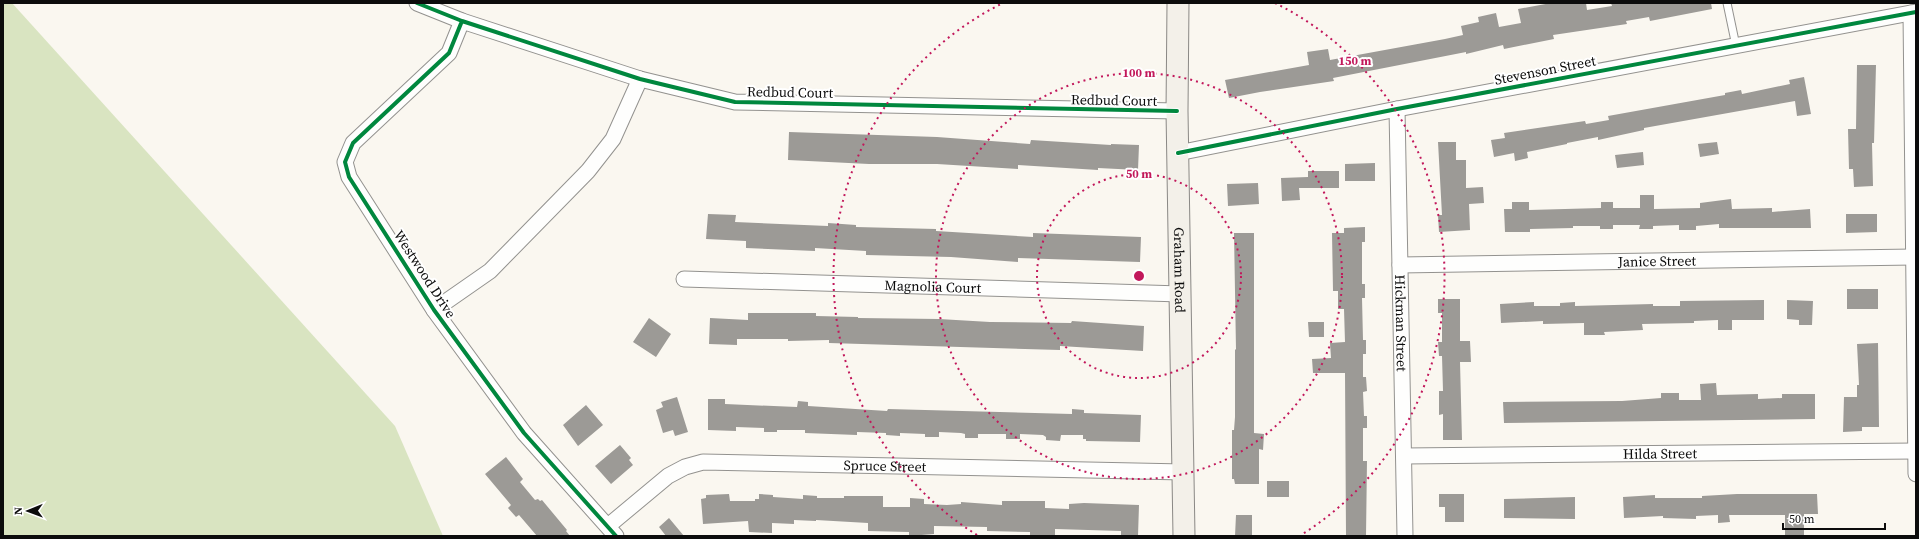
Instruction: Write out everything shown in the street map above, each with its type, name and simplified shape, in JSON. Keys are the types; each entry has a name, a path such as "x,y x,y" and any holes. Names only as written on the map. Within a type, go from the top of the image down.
{"main road":[{"name":"Graham Road","path":"1178,3 1177,112 1184,536"}],"street":[{"name":"Redbud Court","path":"417,3 462,20 640,79 735,102 1177,112"},
{"name":"Stevenson Street","path":"1178,153 1397,109 1914,12"},
{"path":"1914,12 1916,474"},
{"name":"Westwood Drive","path":"462,20 449,53 353,143 345,162 349,177 434,310 524,433 612,531"},
{"path":"434,310 490,271 588,171 613,139 640,79"},
{"name":"Hickman Street","path":"1397,109 1406,536"},
{"name":"Janice Street","path":"1400,265 1914,257"},
{"name":"Magnolia Court","path":"684,280 1181,294"},
{"name":"Hilda Street","path":"1404,456 1916,451"},
{"name":"Spruce Street","path":"612,531 668,476 685,467 703,462 1184,472"}],"lane":[{"path":"1727,3 1736,46"}],"green space":[{"path":"3,3 12,3 395,426 443,536 3,536"}],"building":[{"path":"1551,3 1586,3 1587,10 1612,6 1611,3 1711,3 1712,9 1650,21 1649,17 1626,21 1627,24 1553,35 1554,39 1504,49 1503,45 1466,54 1466,52 1333,78 1334,81 1229,98 1225,80 1309,65 1307,52 1328,49 1330,60 1445,39 1463,35 1461,26 1479,22 1478,17 1496,13 1499,27 1521,23 1518,9"},
{"path":"1857,65 1876,65 1874,143 1872,143 1873,186 1854,187 1853,169 1849,169 1848,129 1856,129"},
{"path":"1804,77 1811,114 1797,116 1795,101 1644,128 1644,130 1598,140 1598,137 1567,143 1527,152 1528,158 1515,161 1514,153 1494,157 1491,140 1505,138 1504,133 1585,121 1586,124 1609,120 1608,116 1725,95 1725,93 1741,90 1742,94 1790,84 1789,80"},
{"path":"789,132 937,137 1030,144 1031,140 1111,145 1139,145 1138,170 1098,168 1098,170 1018,165 1018,169 937,164 869,164 788,160"},
{"path":"1438,142 1456,142 1456,160 1466,160 1466,188 1483,187 1484,203 1469,204 1470,230 1439,232 1438,215 1442,215"},
{"path":"1717,142 1719,154 1700,157 1698,144"},
{"path":"1643,152 1644,165 1617,168 1615,155"},
{"path":"1375,163 1375,181 1345,181 1345,164"},
{"path":"1308,171 1339,171 1339,188 1299,188 1300,200 1282,201 1281,178 1308,177"},
{"path":"1258,183 1259,204 1228,206 1227,184"},
{"path":"1640,195 1654,195 1654,209 1700,208 1700,203 1731,199 1732,209 1772,208 1772,212 1810,209 1811,228 1719,228 1719,224 1696,226 1696,230 1679,230 1679,225 1653,226 1653,229 1639,229 1640,225 1613,225 1613,229 1600,229 1600,226 1573,226 1573,228 1530,229 1530,232 1505,232 1504,209 1512,209 1512,202 1529,202 1529,210 1601,208 1601,202 1613,202 1613,208 1640,208"},
{"path":"708,214 736,215 735,222 828,226 828,223 856,225 856,227 936,229 936,231 1033,237 1033,233 1141,237 1140,262 1018,258 1018,262 951,257 866,255 866,251 815,248 815,251 746,248 746,241 706,239"},
{"path":"1846,214 1877,214 1877,232 1846,233"},
{"path":"1365,227 1365,242 1362,242 1362,284 1365,284 1365,298 1362,298 1363,340 1366,340 1366,354 1363,354 1363,377 1366,377 1367,391 1363,392 1364,416 1367,416 1367,428 1363,428 1363,461 1367,461 1366,536 1346,536 1345,373 1313,373 1312,359 1331,358 1330,343 1345,342 1344,309 1338,309 1338,291 1333,291 1332,233 1344,233 1344,228"},
{"path":"1234,233 1254,233 1254,433 1264,434 1263,450 1259,449 1259,484 1235,484 1234,479 1232,479 1232,430 1234,430 1235,417 1235,349 1236,350"},
{"path":"1847,289 1878,289 1878,309 1847,309"},
{"path":"1438,299 1460,299 1460,341 1470,341 1471,362 1460,362 1462,440 1443,440 1443,414 1439,415 1439,391 1443,391 1442,356 1439,356 1438,342 1442,342 1442,313 1438,313"},
{"path":"1764,300 1764,320 1732,320 1732,330 1718,330 1718,320 1694,321 1694,323 1642,324 1643,330 1604,332 1605,335 1584,335 1584,323 1543,324 1543,321 1501,323 1500,304 1534,302 1534,306 1560,306 1560,303 1575,302 1575,306 1653,304 1653,306 1680,306 1680,301"},
{"path":"1787,300 1813,301 1812,325 1799,325 1799,320 1787,319"},
{"path":"748,313 816,313 816,316 939,319 990,322 1071,323 1072,321 1144,326 1143,351 1060,346 1060,350 829,343 829,340 788,341 788,339 737,339 737,345 709,344 710,318 748,320"},
{"path":"649,318 671,334 656,357 633,342"},
{"path":"1308,322 1324,322 1324,337 1309,337"},
{"path":"1878,343 1879,427 1862,427 1862,431 1843,432 1844,397 1857,397 1857,385 1859,385 1857,344"},
{"path":"1716,383 1717,395 1758,394 1758,399 1782,398 1782,394 1815,394 1815,419 1504,423 1503,402 1622,401 1661,398 1661,393 1679,393 1679,400 1701,400 1700,384"},
{"path":"677,397 688,432 675,436 673,430 663,433 656,410 663,407 661,402"},
{"path":"708,399 725,399 725,404 797,407 798,401 808,402 808,406 887,411 888,409 1072,414 1072,409 1084,410 1084,413 1141,415 1140,442 1086,441 1086,439 1083,439 1083,435 1061,435 1060,441 1046,440 1046,437 1043,435 1020,434 1020,439 1006,439 1006,434 978,434 978,438 965,438 965,434 961,433 939,432 939,437 925,437 925,434 900,433 900,436 886,435 886,433 857,432 857,435 805,433 805,430 777,430 777,432 764,432 764,428 736,427 736,431 708,430"},
{"path":"586,405 603,425 578,446 563,425"},
{"path":"620,445 631,458 629,460 633,465 611,484 595,466"},
{"path":"506,457 523,479 520,482 535,500 542,500 567,530 566,531 570,536 537,536 519,515 516,517 508,508 511,505 485,474"},
{"path":"1267,481 1289,481 1289,497 1267,497"},
{"path":"729,494 730,501 755,501 755,499 759,499 759,494 773,495 773,497 803,499 803,495 817,496 817,498 883,496 883,507 910,507 910,498 924,499 924,504 947,505 961,504 961,502 1002,505 1002,501 1045,501 1045,508 1069,509 1069,504 1084,503 1139,505 1138,536 1121,536 1121,531 1055,529 1055,536 1030,536 1030,532 987,531 987,527 934,526 934,534 909,536 909,532 868,531 868,523 816,520 794,520 794,524 772,523 772,533 749,532 748,521 703,524 701,499 706,498 706,495"},
{"path":"1439,494 1464,494 1464,522 1445,522 1445,507 1439,507"},
{"path":"1737,494 1817,494 1818,514 1804,514 1804,536 1785,536 1785,515 1729,515 1730,522 1718,523 1718,515 1696,516 1696,519 1663,518 1663,516 1624,518 1623,497 1655,495 1655,498 1702,498 1702,496"},
{"path":"1575,497 1575,519 1504,518 1504,499"},
{"path":"1236,515 1252,515 1252,536 1235,536"},
{"path":"669,518 684,536 666,536 659,527"}],"cycle path":[{"path":"417,3 462,21 640,79 735,102 1177,111"},
{"path":"1178,153 1397,109 1916,12"},
{"path":"462,21 449,53 353,143 345,162 349,177 434,310 524,433 616,536"}]}
